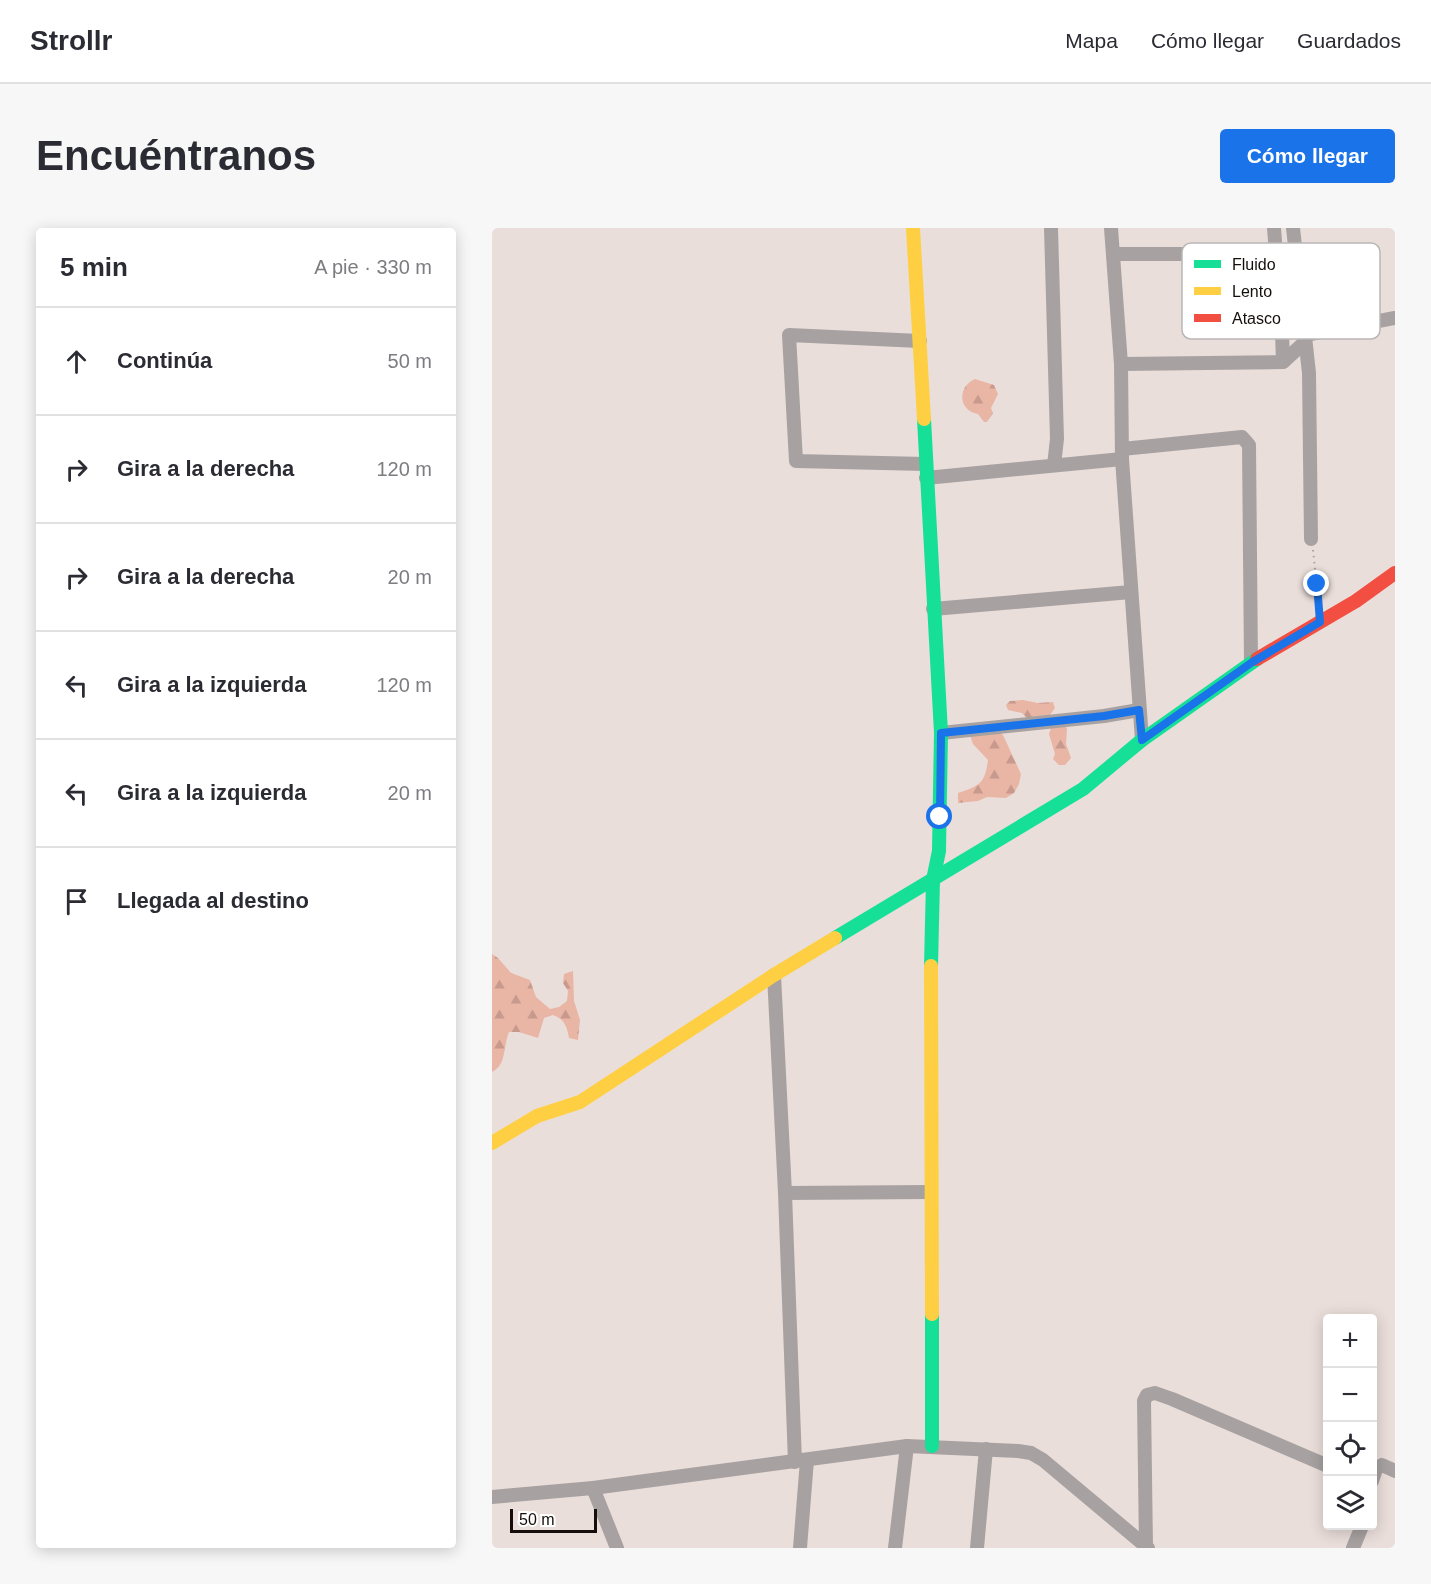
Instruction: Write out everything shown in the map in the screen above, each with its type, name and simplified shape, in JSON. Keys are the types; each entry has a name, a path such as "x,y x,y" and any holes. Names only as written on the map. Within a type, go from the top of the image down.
{"street":[{"path":"913,228 941,733 939,851 933,880 931,915 932,1446"},
{"path":"1051,228 1057,439 1054,465"},
{"path":"1111,228 1121,364 1122,454 1142,740"},
{"path":"1274,228 1275,243"},
{"path":"1293,228 1295,243"},
{"path":"1113,254 1182,254"},
{"path":"1380,321 1395,318"},
{"path":"920,341 789,335 796,460 925,464"},
{"path":"1282,339 1283,362"},
{"path":"1121,364 1283,362 1304,339"},
{"path":"1305,339 1309,373 1311,539"},
{"path":"926,478 1054,465 1242,437 1249,445 1251,663"},
{"path":"492,1143 537,1116 580,1102 774,975 1083,789 1142,740 1251,663 1356,601 1395,573"},
{"path":"933,609 1131,592"},
{"path":"941,733 1104,716 1139,710"},
{"path":"774,975 801,1461 800,1548"},
{"path":"785,1193 931,1192"},
{"path":"1147,1547 1144,1401 1147,1395 1155,1393 1172,1399 1323,1464"},
{"path":"895,1548 907,1446"},
{"path":"492,1497 593,1488 907,1446 986,1449 1031,1453 1043,1460 1147,1547"},
{"path":"977,1548 986,1449"},
{"path":"1374,1476 1376,1469 1382,1465 1395,1471"},
{"path":"593,1488 617,1548"},
{"path":"1353,1548 1360,1530"}],"path":[{"path":"1311,539 1320,622"}],"green space":[{"path":"975,379 994,385 998,394 991,408 993,413 987,422 984,422 978,414 971,412 963,403 965,387"},
{"path":"1023,700 1038,703 1053,702 1055,708 1045,722 1029,720 1022,713 1008,710 1006,705 1010,701"},
{"path":"1052,725 1065,725 1067,729 1066,744 1071,758 1065,765 1059,765 1053,759 1055,754 1049,734"},
{"path":"995,729 1003,735 1021,774 1019,784 1014,793 1006,798 987,797 978,801 958,803 958,793 976,786 983,779 987,768 988,760 973,744 970,735"},
{"path":"492,954 511,973 530,980 536,997 550,1009 559,1007 567,1001 568,991 563,983 564,974 573,971 574,1001 580,1020 578,1040 569,1038 566,1027 560,1019 553,1015 544,1018 538,1038 519,1032 509,1032 500,1065 492,1072"}],"traffic: fast":[{"path":"924,419 941,733 939,851 933,880 931,966"},
{"path":"835,938 1083,789 1142,740 1257,659"},
{"path":"932,1314 932,1446"}],"traffic: slow":[{"path":"913,228 924,419"},
{"path":"492,1143 537,1116 580,1102 774,975 835,938"},
{"path":"931,966 932,1314"}],"traffic: jam":[{"path":"1257,659 1356,601 1395,573"}],"route":[{"path":"940,817 941,733 1104,716 1139,710 1142,740 1251,663 1320,622 1317,584"}]}
